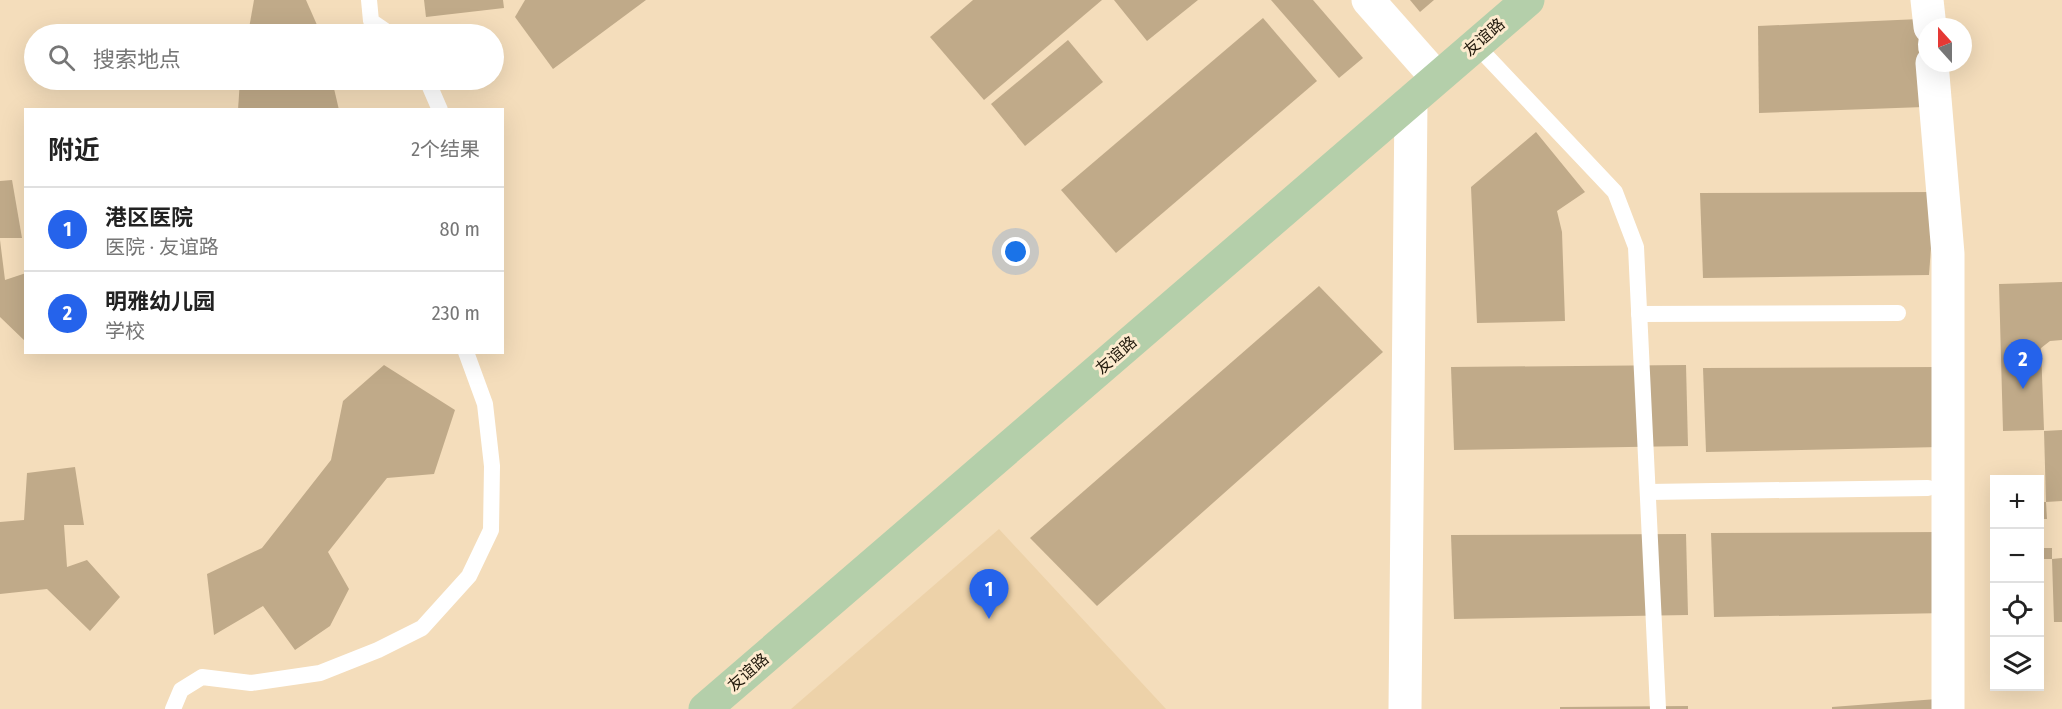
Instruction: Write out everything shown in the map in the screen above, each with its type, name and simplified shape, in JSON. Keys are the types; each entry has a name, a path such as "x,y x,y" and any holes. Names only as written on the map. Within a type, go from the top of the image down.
{"main road":[{"name":"友谊路","path":"705,709 1527,0"}],"street":[{"path":"1368,0 1437,78"},
{"path":"1927,0 1929,18"},
{"path":"1933,72 1948,254 1948,709"},
{"path":"1405,709 1411,101"}],"lane":[{"path":"369,0 371,21 375,24"},
{"path":"1476,45 1615,192 1636,247 1658,709"},
{"path":"432,90 439,108"},
{"path":"1639,314 1898,313"},
{"path":"172,709 181,690 201,677 250,683 320,673 378,650 423,628 469,576 491,530 492,466 485,404 467,354"},
{"path":"1648,492 1928,489"}],"shaded area":[{"path":"999,529 1166,709 791,709"}],"building":[{"path":"254,0 306,0 317,24 250,24"},
{"path":"424,0 503,0 504,8 426,17"},
{"path":"525,0 646,0 553,69 515,17"},
{"path":"973,0 1102,0 984,100 930,37"},
{"path":"1114,0 1198,0 1147,41"},
{"path":"1271,0 1313,0 1363,58 1339,78"},
{"path":"1410,0 1434,0 1420,12"},
{"path":"1263,18 1317,81 1116,253 1061,190"},
{"path":"1918,19 1918,72 1922,72 1924,107 1759,113 1758,26"},
{"path":"1068,40 1103,82 1025,146 991,104"},
{"path":"239,90 334,90 339,108 238,108"},
{"path":"1536,132 1585,192 1557,211 1562,232 1565,321 1477,323 1471,187"},
{"path":"12,180 22,238 0,238 0,181"},
{"path":"1935,192 1929,275 1703,278 1700,193"},
{"path":"0,240 5,280 24,274 24,340 0,317"},
{"path":"2062,282 2062,340 2050,341 2041,348 2044,430 2003,431 1999,284"},
{"path":"1319,286 1383,352 1097,606 1030,538"},
{"path":"384,365 455,410 434,474 387,478 328,552 349,589 330,626 295,650 263,606 214,635 207,574 262,548 331,460 343,401"},
{"path":"1686,365 1688,446 1454,450 1451,367"},
{"path":"1938,367 1940,447 1706,452 1703,368"},
{"path":"2062,430 2062,501 2046,502 2044,431"},
{"path":"75,467 84,525 64,525 67,567 87,560 120,597 90,631 47,589 0,594 0,522 24,520 27,473"},
{"path":"2044,502 2046,502 2047,519 2044,519"},
{"path":"1945,532 1948,613 1714,617 1711,533"},
{"path":"1686,534 1688,615 1454,619 1451,535"},
{"path":"2044,548 2052,548 2052,559 2044,559"},
{"path":"2062,558 2062,622 2054,622 2052,559"},
{"path":"1950,698 1951,709 1832,709 1832,707"},
{"path":"1688,706 1688,709 1560,709 1560,707"}],"place":[{"name":"明雅幼儿园","path":"2023,389"},
{"name":"港区医院","path":"989,619"}]}
